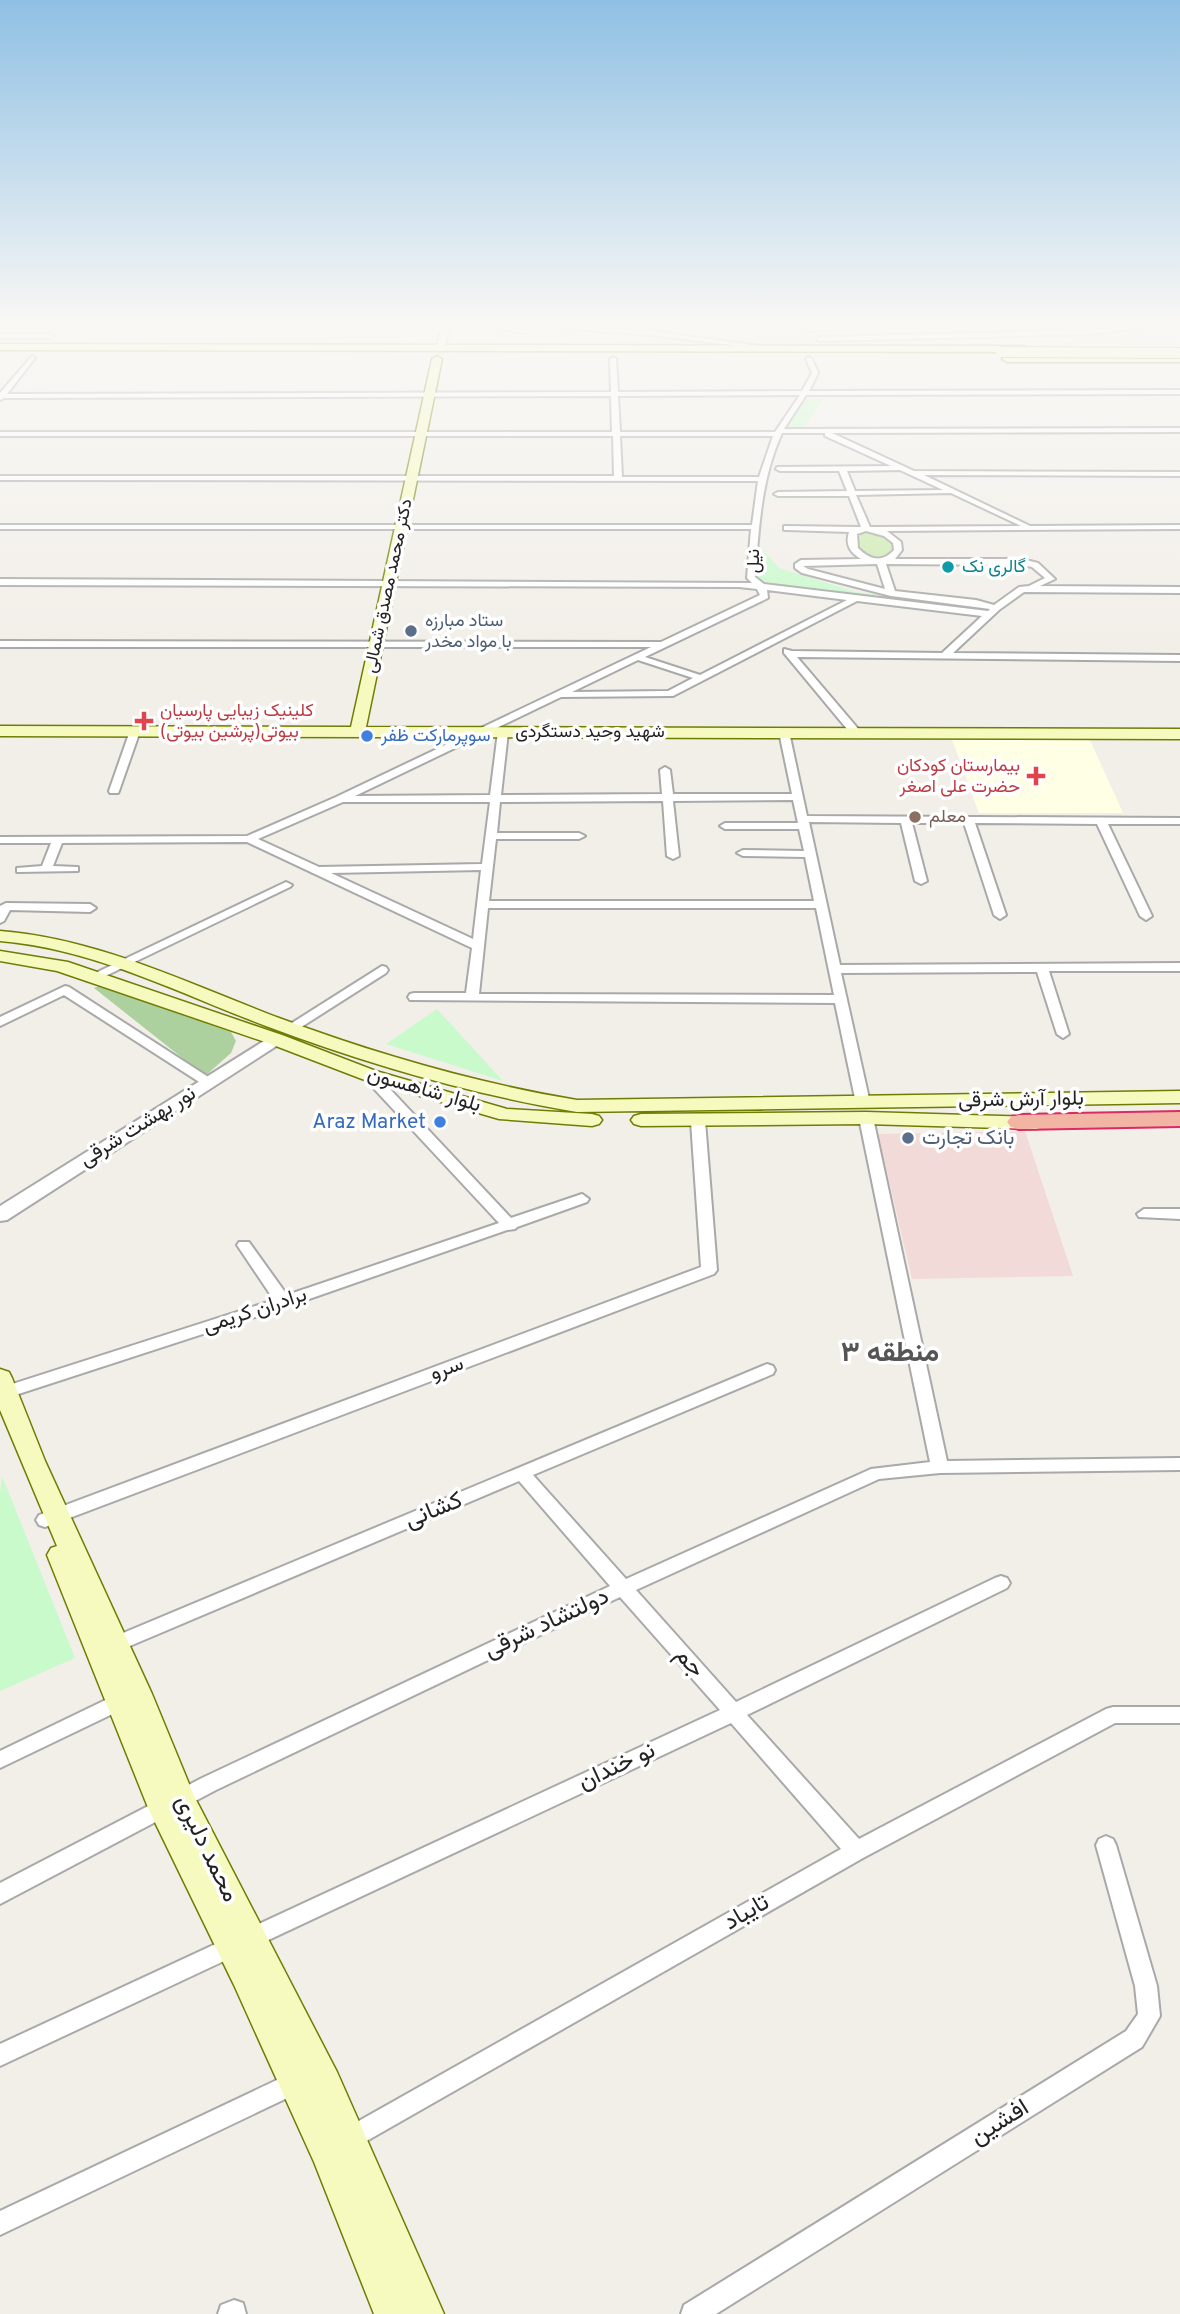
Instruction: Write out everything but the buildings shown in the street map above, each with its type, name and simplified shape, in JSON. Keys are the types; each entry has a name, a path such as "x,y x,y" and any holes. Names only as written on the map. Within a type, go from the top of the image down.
{"highway":[{"path":"1019,1122 1180,1119"}],"main road":[{"name":"دکتر محمد مصدق شمالی","path":"358,731 421,434"},
{"name":"شهید وحید دستگردی","path":"0,731 1180,734"},
{"name":"بلوار شاهسون","path":"0,936 20,936 84,950 121,963 369,1075 506,1115 571,1120 698,1121 864,1111"},
{"name":"بلوار شاهسون","path":"0,956 24,957 62,966 91,978 283,1034 515,1097 577,1106 864,1111"},
{"path":"421,1090 420,1082 425,1078 441,1076"},
{"name":"بلوار آرش شرقی","path":"864,1111 1180,1097"},
{"name":"بلوار آرش شرقی","path":"864,1111 1019,1122 1180,1126"},
{"name":"محمد دلیری","path":"1,1395 173,1805"},
{"name":"محمد دلیری","path":"108,1647 120,1701 241,1942 338,2146 425,2314"},
{"name":"محمد دلیری","path":"338,2146 393,2314"}],"street":[{"path":"0,434 778,432"},
{"name":"نیل","path":"778,432 764,479 751,578 760,585 853,600 993,611"},
{"path":"825,432 1031,527"},
{"path":"615,434 618,478"},
{"path":"842,468 865,529"},
{"path":"780,469 902,468"},
{"path":"914,473 1180,474"},
{"path":"0,478 764,479"},
{"path":"778,494 954,491"},
{"path":"0,527 756,527"},
{"path":"787,528 1180,529"},
{"path":"891,593 880,562 859,554 851,546 850,539 865,529 887,534 902,531 1180,529"},
{"path":"880,562 898,551 898,547 887,534"},
{"path":"944,656 1021,589 1051,579 1035,565 1022,562 801,563 798,566 817,574 891,593 993,611"},
{"path":"0,582 760,585 765,596 340,799 249,839 0,840"},
{"path":"1021,589 1180,590"},
{"path":"559,695 670,694 853,600"},
{"path":"776,640 856,733"},
{"path":"0,644 663,644"},
{"path":"790,654 1180,658"},
{"path":"637,657 701,678"},
{"path":"114,791 135,731"},
{"path":"472,997 503,732"},
{"path":"784,733 940,1467"},
{"path":"665,770 673,856"},
{"path":"340,799 799,797"},
{"path":"906,819 921,881"},
{"path":"725,826 906,819 1179,823"},
{"path":"968,820 999,915"},
{"path":"1101,820 1146,916"},
{"path":"491,836 579,836"},
{"path":"249,839 478,946"},
{"path":"46,870 58,840"},
{"path":"743,853 811,854"},
{"path":"315,870 487,867"},
{"path":"20,870 74,869"},
{"path":"91,978 286,885"},
{"path":"483,904 821,905"},
{"path":"0,919 6,906 90,908"},
{"path":"835,968 1180,967"},
{"path":"1042,968 1063,1034"},
{"path":"283,1034 382,970"},
{"path":"0,1022 65,990 209,1082"},
{"path":"414,997 841,999"},
{"name":"نور بهشت شرقی","path":"0,1215 283,1034"},
{"path":"369,1075 510,1226"},
{"name":"سرو","path":"51,1518 709,1270 698,1121"},
{"name":"برادران کریمی","path":"1,1395 284,1303 582,1199"},
{"path":"1144,1214 1180,1214"},
{"path":"244,1245 284,1303"},
{"name":"کشانی","path":"108,1647 523,1475 767,1370"},
{"name":"دولتشاد شرقی","path":"0,1894 209,1784 623,1588 877,1473 940,1467 1180,1464"},
{"name":"جم","path":"523,1475 856,1851"},
{"name":"نو خندان","path":"0,2055 733,1713 1002,1583"},
{"path":"0,1760 120,1701"},
{"name":"تایباد","path":"338,2146 856,1851 1113,1715 1180,1715"},
{"name":"افشین","path":"693,2314 1134,2039 1149,2016 1146,1986 1106,1845"},
{"path":"0,2222 305,2076"}],"shaded area":[{"name":"بیمارستان کودکان حضرت علی اصغر","path":"1089,738 1123,813 979,813 952,739"},
{"path":"1025,1131 1073,1276 912,1279 878,1134"}],"green space":[{"path":"866,529 885,535 893,542 894,550 886,558 873,559 855,548 856,533"},
{"path":"763,550 779,568 856,592 953,603 962,609 852,597 756,580"},
{"path":"102,985 231,1032 236,1041 231,1053 205,1076 94,988"},
{"path":"437,1009 503,1081 386,1044"},
{"path":"2,1476 75,1658 0,1691 0,1492"}],"place":[{"name":"گالری نک","path":"948,567"},
{"name":"ستاد مبارزه با مواد مخدر","path":"411,631"},
{"name":"کلینیک زیبایی پارسیان بیوتی(پرشین بیوتی)","path":"144,721"},
{"name":"سوپرمارکت ظفر","path":"367,736"},
{"name":"بیمارستان کودکان حضرت علی اصغر","path":"1036,776"},
{"name":"معلم","path":"915,817"},
{"name":"Araz Market","path":"440,1122"},
{"name":"بانک تجارت","path":"908,1138"}],"district":[{"name":"منطقه ۳","path":"890,1354"}]}
